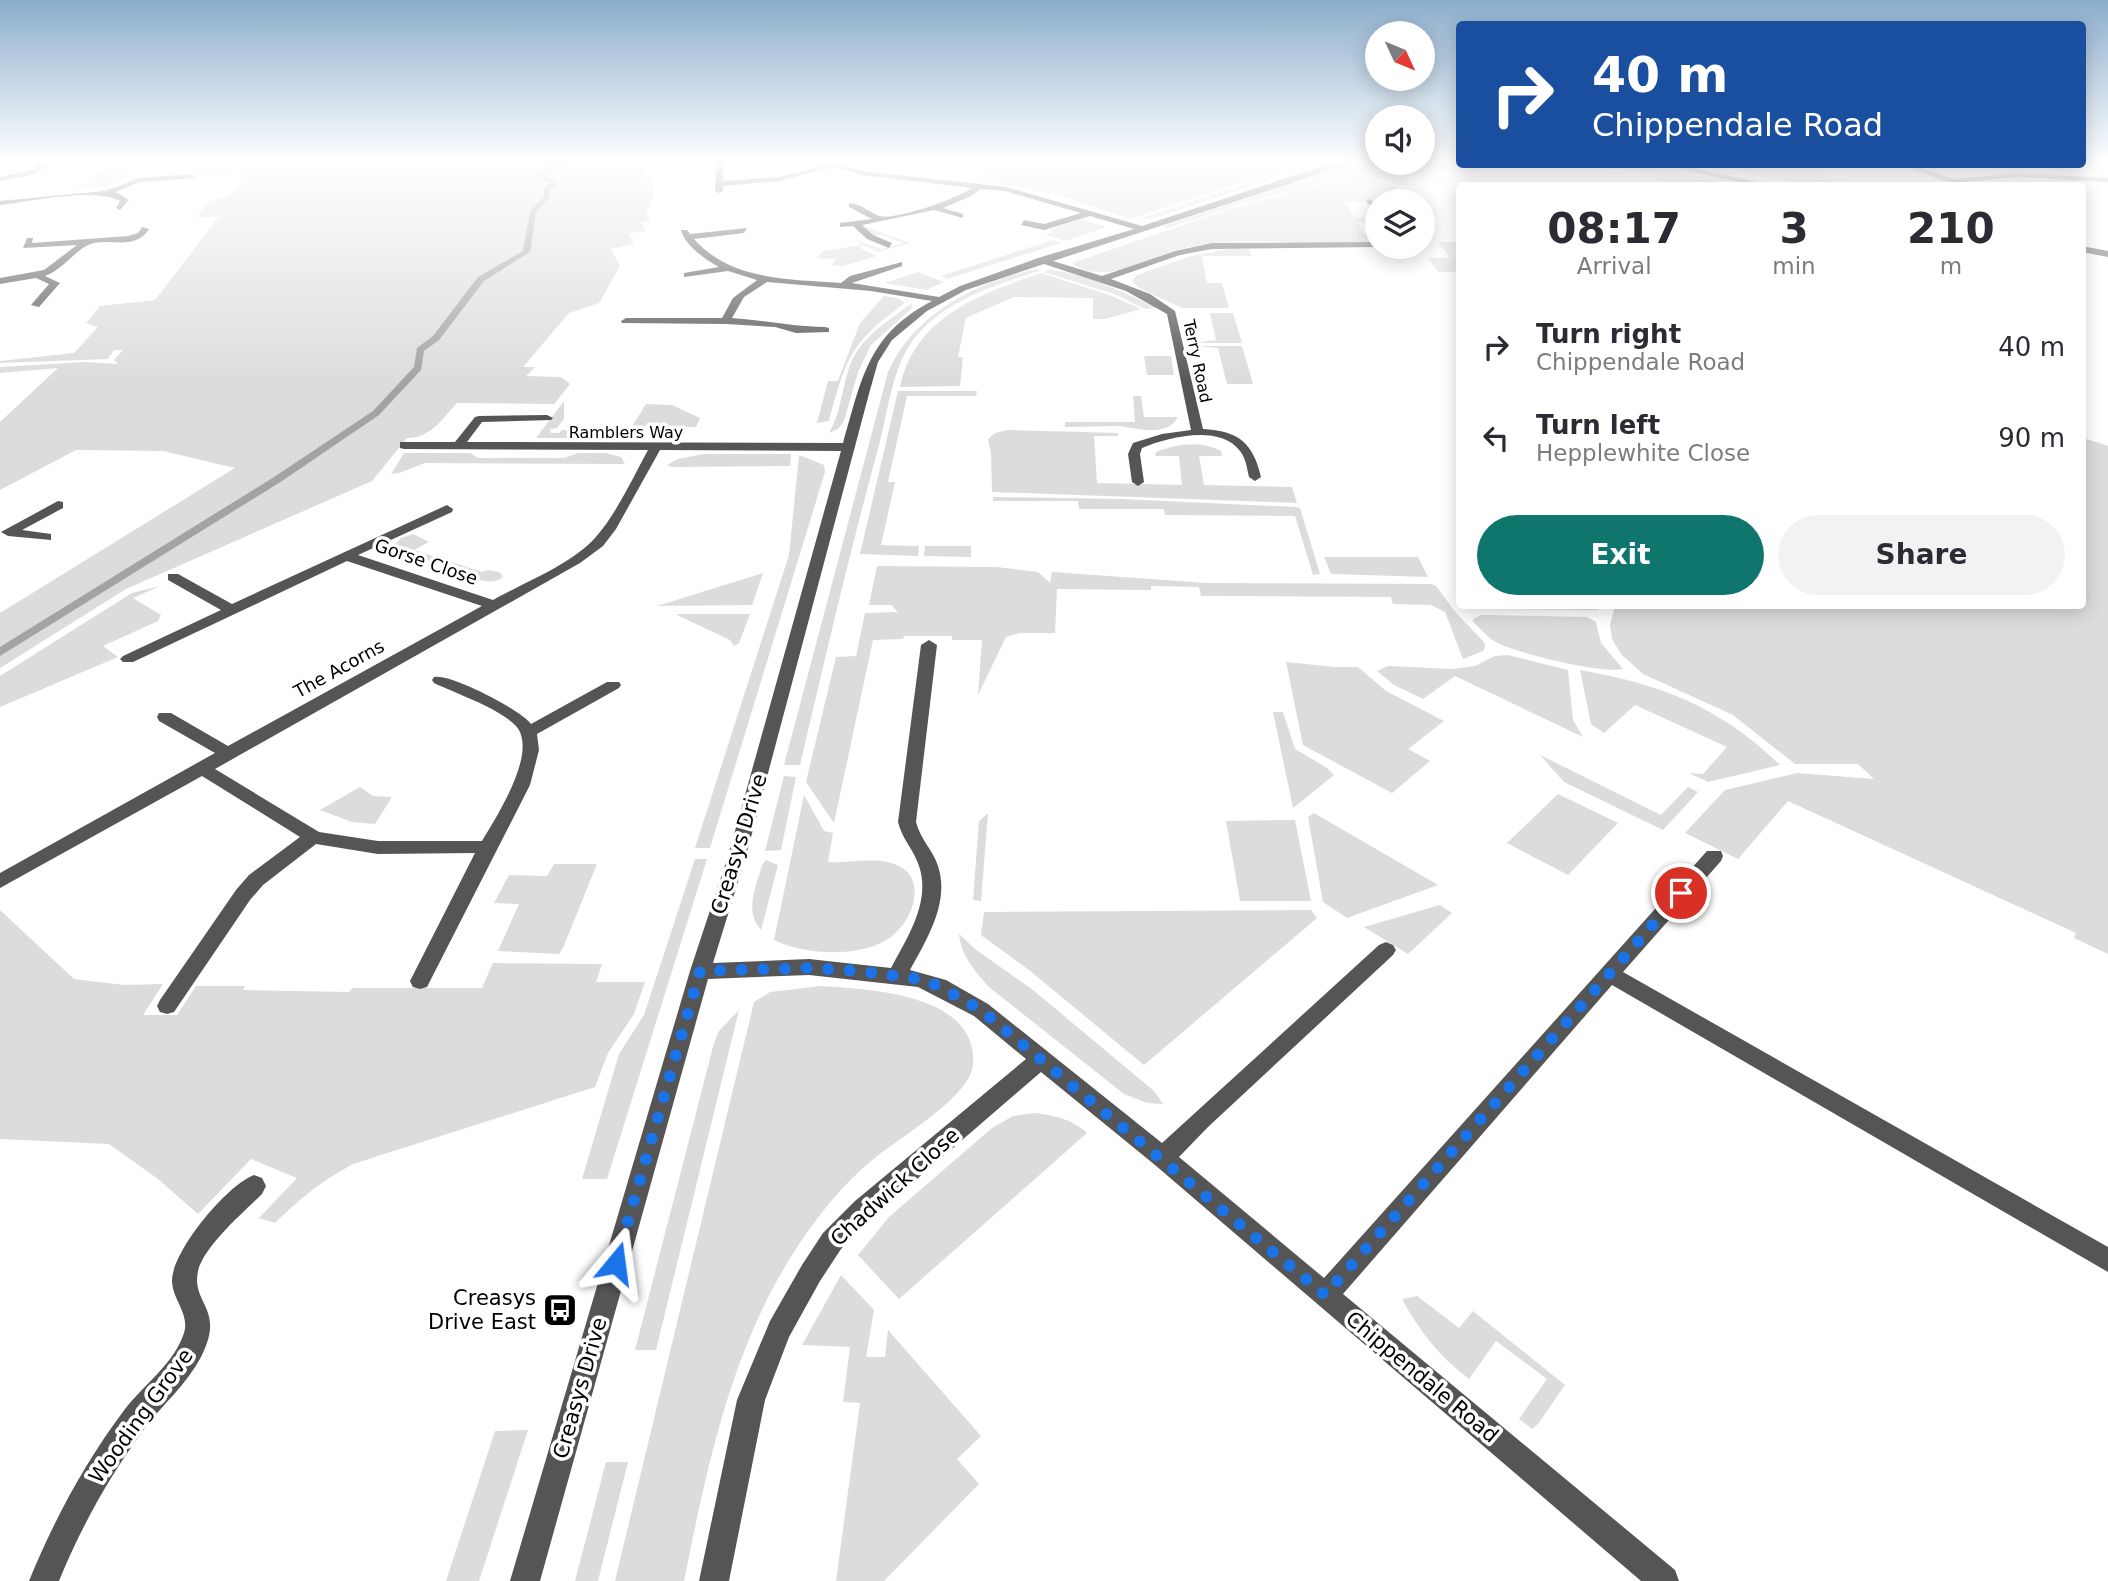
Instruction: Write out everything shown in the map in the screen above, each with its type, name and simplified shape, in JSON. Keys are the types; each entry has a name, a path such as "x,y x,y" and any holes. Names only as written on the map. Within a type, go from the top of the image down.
{"street":[{"path":"30,240 26,246 129,239 141,235"},
{"path":"690,235 686,235 700,253 747,274 941,300"},
{"path":"867,235 889,246"},
{"path":"848,447 867,381 882,346 910,318 990,277 1119,235"},
{"path":"0,281 38,276 62,265 84,243"},
{"path":"1099,279 1205,247 1240,244 1365,245"},
{"path":"2086,249 2108,254"},
{"name":"Terry Road","path":"1041,260 1151,299 1172,313 1197,431"},
{"path":"844,285 853,278 899,264"},
{"path":"747,274 769,265"},
{"path":"687,275 729,268"},
{"path":"36,305 55,283 38,276"},
{"path":"726,321 733,300 767,278"},
{"path":"626,321 640,326 752,322 776,324 796,330 825,330"},
{"path":"458,446 479,419 547,418"},
{"path":"1138,482 1134,454 1137,446 1147,440 1197,431 1239,443 1247,451 1255,477"},
{"name":"Ramblers Way","path":"404,445 848,447"},
{"name":"Creasys Drive","path":"525,1581 700,971 737,856 848,447"},
{"name":"The Acorns","path":"0,881 575,559 598,543 616,518 654,448"},
{"path":"4,532 58,505"},
{"name":"Gorse Close","path":"128,659 447,509"},
{"path":"4,532 46,537"},
{"name":"Gorse Close","path":"346,556 494,605"},
{"path":"173,578 232,610"},
{"path":"897,976 930,907 932,880 928,863 909,836 907,822 929,645"},
{"path":"421,981 532,753 529,732 511,717 439,680"},
{"path":"529,732 613,685"},
{"path":"165,717 227,753"},
{"path":"201,768 313,837 355,846 488,847"},
{"path":"167,1006 243,895 256,880 313,837"},
{"path":"1325,1295 1714,856"},
{"path":"1163,1158 1385,950"},
{"name":"Chippendale Road","path":"700,971 809,968 897,976 919,979 959,996 981,1010 1163,1158 1664,1581"},
{"path":"1610,974 2108,1260"},
{"name":"Chadwick Close","path":"714,1581 732,1483 751,1401 779,1330 811,1273 832,1241 864,1209 1041,1059"},
{"name":"Wooding Grove","path":"44,1581 71,1521 99,1472 136,1418 186,1357 197,1336 199,1315 184,1283 187,1264 198,1247 254,1186"}],"shaded area":[{"path":"205,235 630,235 634,244 611,249 620,266 599,303 569,313 523,367 535,367 526,376 561,377 570,384 554,404 457,403 429,431 407,438 372,481 126,589 0,668 0,613 235,468 163,451 76,450 0,490 0,422 58,368 0,373 0,367 84,362 118,364 114,360 123,350 114,350 108,359 0,361 74,353 98,327 86,323 100,306 155,300"},
{"path":"872,235 887,235 910,243 878,252 862,245 860,248 877,256 843,266 832,265 836,259 816,258 823,251 861,245 858,241 882,249 903,243 882,235"},
{"path":"1046,235 1083,235 1065,241"},
{"path":"1155,235 1365,235 1365,242 1353,243 1256,241 1208,244 1184,248 1128,268 1098,272 1085,270 1072,263"},
{"path":"1053,240 1061,243 947,279 941,276"},
{"path":"1438,242 1456,242 1456,272 1438,272 1429,259 1450,258"},
{"path":"1230,249 1249,249 1252,256 1202,256 1207,283 1222,283 1229,308 1182,308 1139,288 1132,281 1137,275 1191,256"},
{"path":"1031,270 1042,270 1007,281 955,304 925,326 906,351 891,391 800,765 784,765 888,372 913,334 947,305 988,284"},
{"path":"1049,270 1089,279 1156,308 1145,309 1114,294 1044,272"},
{"path":"918,272 944,282 926,290 885,283"},
{"path":"1041,273 1112,296 1141,309 1105,319 1093,319 1093,298 1014,297 966,318 958,357 963,357 960,386 900,387 908,363 935,326 974,300"},
{"path":"884,296 897,298 905,303 861,341 840,382 829,421 817,423 828,381 838,381 860,323"},
{"path":"912,303 911,309 871,345 858,372 844,421 838,429 829,433 857,351 879,328"},
{"path":"1210,313 1233,313 1242,343 1194,343 1216,340"},
{"path":"1195,346 1242,346 1253,384 1227,384 1218,348"},
{"path":"1144,356 1171,356 1174,375 1147,375"},
{"path":"898,391 977,391 976,396 907,396 888,482 895,482 881,545 919,546 918,556 860,554"},
{"path":"1133,396 1141,396 1144,417 1178,417 1173,424 1158,430 1116,426 1065,427 1065,422 1135,422"},
{"path":"564,401 564,419 557,428 550,429 551,433 559,433 562,430 629,431 646,404 672,405 700,418 696,427 645,426 638,438 536,438"},
{"path":"1008,430 1118,433 1118,436 1094,436 1097,483 1182,485 1179,456 1155,456 1156,452 1180,445 1205,445 1221,451 1222,456 1199,456 1204,485 1292,487 1297,503 992,492 988,439 995,433"},
{"path":"2086,439 2108,446 2108,954 2074,938 2076,933 1788,801 1738,859 1685,833 1725,790 1797,773 1874,779 1858,764 1795,764 1733,715 1643,674 1621,654 1612,639 1610,625 1614,609 2086,609"},
{"path":"404,453 470,453 478,458 564,458 578,453 606,453 621,457 625,464 425,463 391,474"},
{"path":"703,454 791,454 790,466 667,465 678,459"},
{"path":"799,455 824,465 825,472 710,848 695,848 789,555"},
{"path":"993,497 1121,499 1296,507 1300,508 1320,574 1313,575 1295,516 1165,515 1164,509 1079,509 1078,501 993,501"},
{"path":"413,534 429,542 414,550 482,572 499,572 503,577 496,581 480,580 446,563 405,563 394,559 391,549 401,538"},
{"path":"925,546 971,546 971,557 924,556"},
{"path":"1324,557 1418,557 1428,577 1331,574"},
{"path":"877,566 996,567 1038,572 1050,583 1052,572 1207,583 1431,584 1436,586 1456,613 1484,642 1485,647 1483,651 1463,659 1445,612 1431,605 1393,604 1391,597 1201,596 1199,587 1151,586 1151,590 1057,589 1055,633 1020,633 1006,637 978,695 982,640 952,640 952,636 904,636 903,639 873,640 834,823 806,782 836,657 856,656 865,613 898,612 891,605 869,605"},
{"path":"763,573 752,605 657,606"},
{"path":"160,586 133,598 161,615 158,621 103,646 118,657 0,707 0,676 132,593"},
{"path":"1486,609 1598,609 1597,610"},
{"path":"675,614 750,614 739,643 734,646 730,640"},
{"path":"1481,615 1587,617 1596,622 1601,643 1623,669 1578,666 1504,646 1491,639 1473,622 1473,619"},
{"path":"1508,655 1568,670 1573,720 1583,737 1455,676 1423,699 1394,685 1377,671 1388,666 1452,669 1475,666 1495,656"},
{"path":"1286,662 1358,667 1386,691 1444,721 1408,749 1430,761 1392,793 1303,745"},
{"path":"1580,670 1637,683 1688,701 1735,728 1780,765 1708,782 1689,773 1703,774 1727,747 1635,705 1604,733 1591,724"},
{"path":"1273,712 1283,712 1295,749 1334,775 1293,808"},
{"path":"1540,755 1661,815 1688,787 1698,792 1663,830 1564,782"},
{"path":"784,776 796,777 781,850 765,851"},
{"path":"360,787 373,796 392,797 375,824 352,822 320,810"},
{"path":"1558,794 1618,823 1568,875 1507,843"},
{"path":"804,795 824,831 833,833 828,862 881,861 901,867 909,875 914,885 912,908 898,931 888,939 847,952 801,949 774,940"},
{"path":"988,813 981,901 973,900 979,821"},
{"path":"1314,813 1438,885 1347,918 1323,902 1308,817"},
{"path":"1295,820 1311,901 1240,901 1226,821"},
{"path":"695,859 707,859 607,1179 582,1179 619,1054 644,1015"},
{"path":"766,860 778,865 761,930 756,923 752,907 762,865"},
{"path":"554,864 597,864 563,948 559,954 498,951 519,904 494,903 509,875 547,876"},
{"path":"1440,905 1452,913 1408,954 1364,927"},
{"path":"0,910 74,979 124,985 163,984 143,1015 177,1015 196,986 245,986 243,990 349,992 353,988 482,988 493,963 602,964 596,982 645,982 634,1014 608,1053 595,1087 353,1164 312,1190 275,1223 259,1218 297,1178 251,1159 198,1214 158,1179 109,1144 0,1139"},
{"path":"1311,910 1317,918 1144,1065 1029,970 981,935 984,912"},
{"path":"959,934 975,949 1033,990 1154,1091 1163,1104 1147,1103 1124,1094 989,987 966,956"},
{"path":"821,986 892,994 918,1000 940,1010 959,1023 970,1041 973,1065 969,1078 930,1118 855,1175 801,1242 774,1286 752,1332 719,1429 684,1581 615,1581 754,1002 770,992"},
{"path":"739,1010 656,1350 635,1350 714,1043 719,1031"},
{"path":"1035,1113 1063,1119 1087,1133 899,1299 858,1255 889,1217 992,1128 1013,1116"},
{"path":"841,1275 874,1310 866,1357 885,1357 888,1330 981,1436 957,1459 979,1484 884,1581 836,1581 860,1403 843,1402 850,1347 802,1345"},
{"path":"1417,1296 1459,1328 1473,1311 1565,1385 1538,1424 1532,1429 1519,1419 1547,1379 1496,1341 1469,1379 1431,1343 1402,1299"},
{"path":"528,1430 479,1581 446,1581 495,1431"},
{"path":"606,1462 628,1462 598,1581 575,1581"}],"waterway":[{"path":"0,652 278,479 376,413 418,368 420,350 436,338 481,279 526,252 529,235"}],"place":[{"name":"Creasys Drive East","path":"560,1310"}],"route":[{"path":"616,1263 700,971 809,968 919,979 959,996 981,1010 1147,1145 1325,1295 1681,893"}]}
